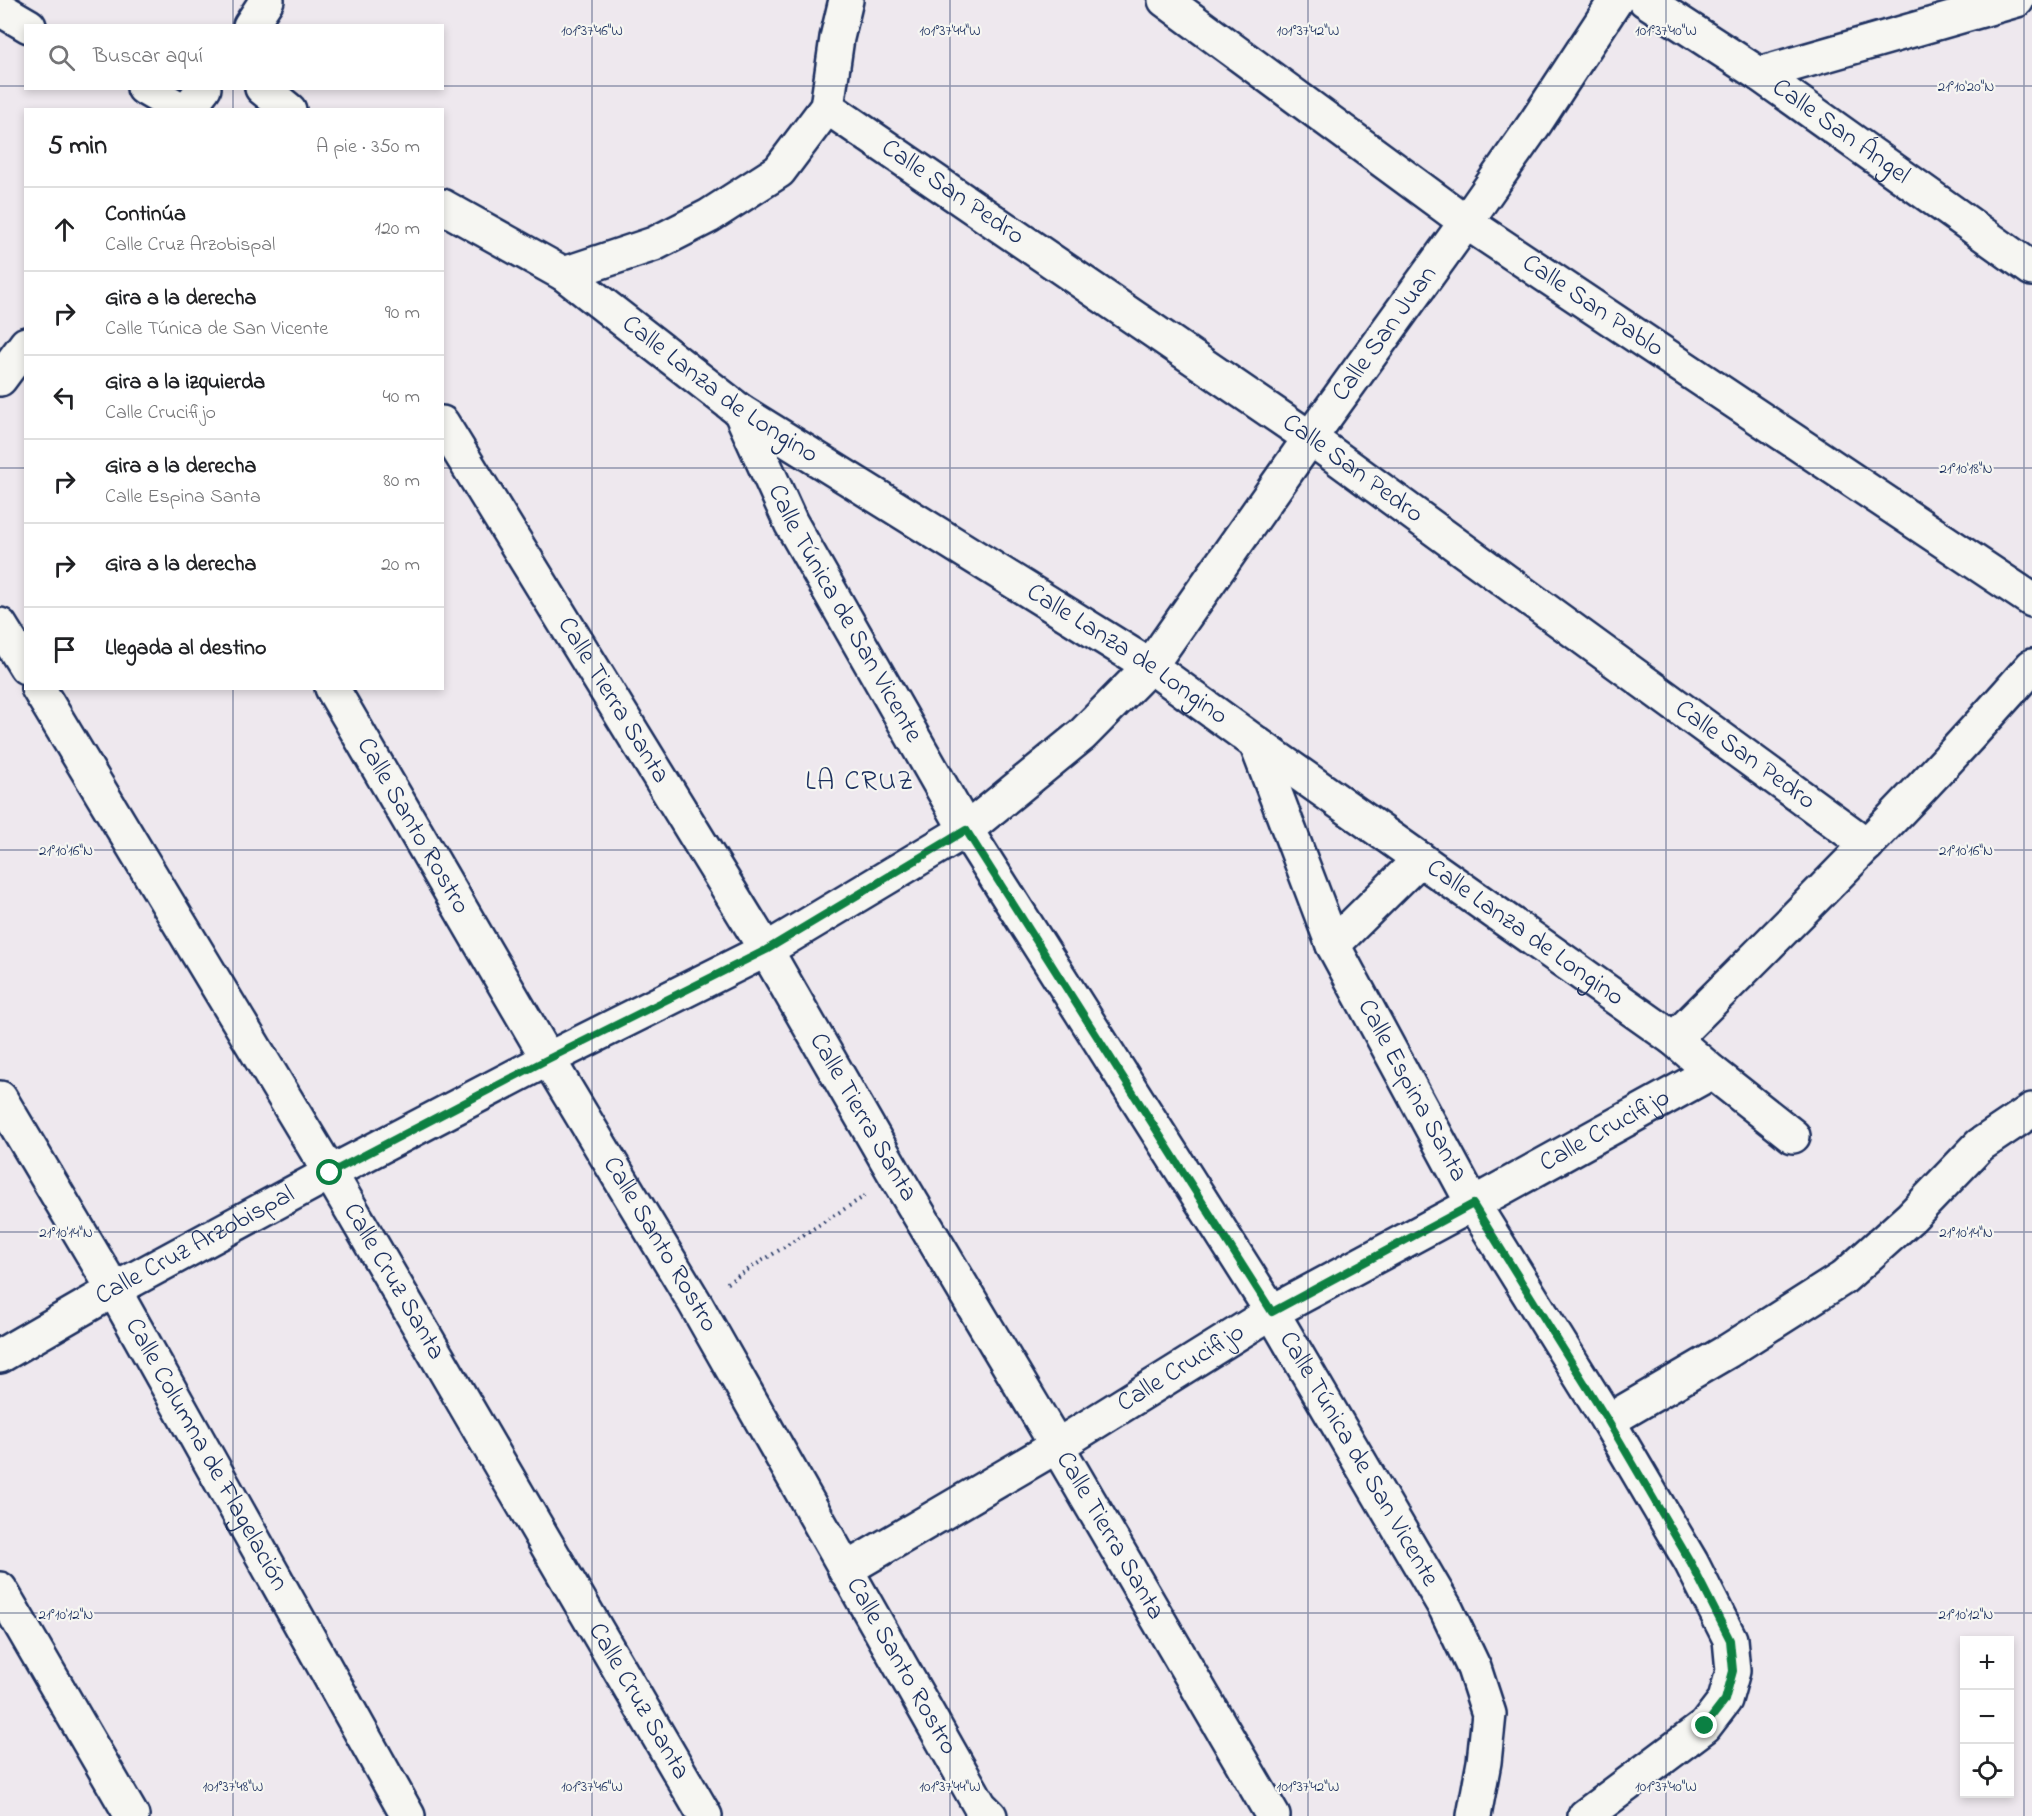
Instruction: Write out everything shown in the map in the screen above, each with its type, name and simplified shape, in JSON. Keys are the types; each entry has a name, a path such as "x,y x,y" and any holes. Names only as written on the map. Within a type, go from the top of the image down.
{"street":[{"path":"251,24 267,0"},
{"path":"564,274 654,244 709,216 779,171 826,107 837,38 846,0"},
{"name":"Calle San Pablo","path":"1165,0 1466,222 2032,600"},
{"name":"Calle San Juan","path":"1149,666 1466,222 1536,122 1616,0"},
{"name":"Calle San Ángel","path":"1645,0 1759,75 2032,269"},
{"path":"1759,75 2017,0"},
{"path":"0,9 26,24"},
{"path":"147,90 179,108"},
{"path":"189,108 202,90"},
{"path":"264,90 287,108"},
{"name":"Calle San Pedro","path":"826,107 1310,438 1867,845"},
{"name":"Calle Lanza de Longino","path":"444,207 564,274 740,411 1149,666 1674,1040 1793,1136"},
{"path":"0,379 24,347"},
{"name":"Calle Túnica de San Vicente","path":"740,411 791,523 966,830 1272,1312 1446,1609 1474,1668 1489,1714 1484,1762 1474,1816"},
{"name":"Calle Tierra Santa","path":"444,426 766,950 896,1176 1273,1816"},
{"path":"0,624 24,664"},
{"name":"Calle Cruz Arzobispal","path":"0,1356 114,1290 330,1173 548,1059 766,950 966,830 1083,735 1149,666"},
{"path":"1674,1040 1867,845 1979,727 2032,666"},
{"name":"Calle Cruz Santa","path":"40,690 330,1173 705,1816"},
{"name":"Calle Santo Rostro","path":"333,690 548,1059 695,1303 845,1570 985,1811"},
{"name":"Calle Espina Santa","path":"1256,743 1333,945 1473,1204 1608,1421 1691,1563 1730,1640 1733,1671 1725,1700 1705,1726 1585,1816"},
{"path":"1333,945 1420,859"},
{"name":"Calle Crucifijo","path":"845,1570 1057,1446 1272,1312 1712,1072"},
{"name":"Calle Columna de Flagelación","path":"0,1098 114,1290 408,1816"},
{"path":"1608,1421 1728,1352 1843,1278 1911,1217 1980,1145 2032,1110"},
{"path":"0,1589 132,1816"}],"path":[{"path":"695,1303 896,1176"}],"district":[{"name":"LA CRUZ","path":"860,782"}],"route":[{"path":"330,1173 548,1059 766,950 966,830 1272,1312 1473,1204 1608,1421 1691,1563 1730,1640 1733,1671 1725,1700 1705,1726"}]}
